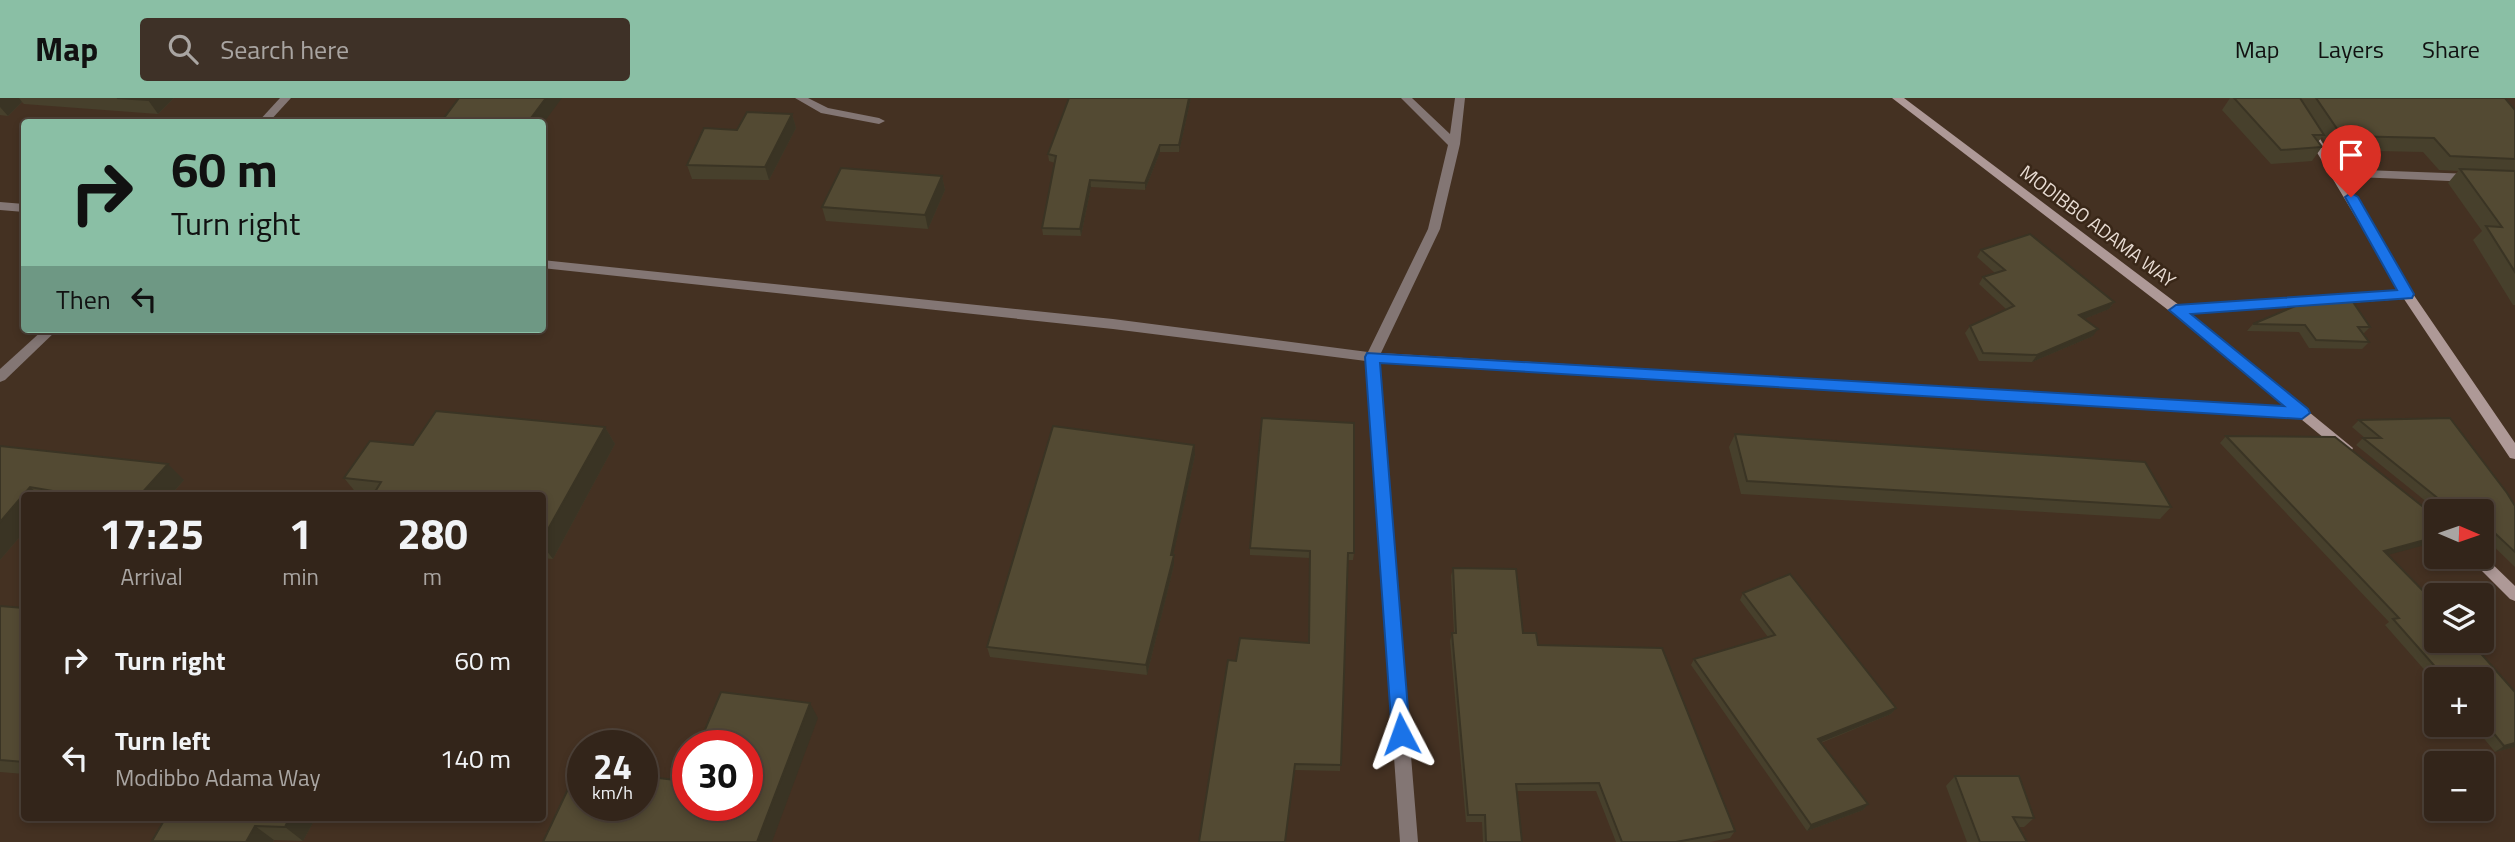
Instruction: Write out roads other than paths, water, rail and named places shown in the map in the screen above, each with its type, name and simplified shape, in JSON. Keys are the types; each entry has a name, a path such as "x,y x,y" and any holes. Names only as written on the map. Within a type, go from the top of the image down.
{"main road":[{"name":"MODIBBO ADAMA WAY","path":"1897,98 2176,310 2354,454"},
{"path":"2303,120 2407,294 2515,454"},
{"path":"2176,310 2407,294"},
{"path":"2488,569 2515,595"}],"street":[{"path":"266,119 286,98"},
{"path":"800,98 825,111 879,121"},
{"path":"1406,98 1454,144"},
{"path":"1409,842 1373,357 1434,229 1454,144 1460,98"},
{"path":"2337,173 2488,178"},
{"path":"0,206 21,208"},
{"path":"546,264 1113,324 1373,357 2302,413"},
{"path":"0,377 48,333"}]}
